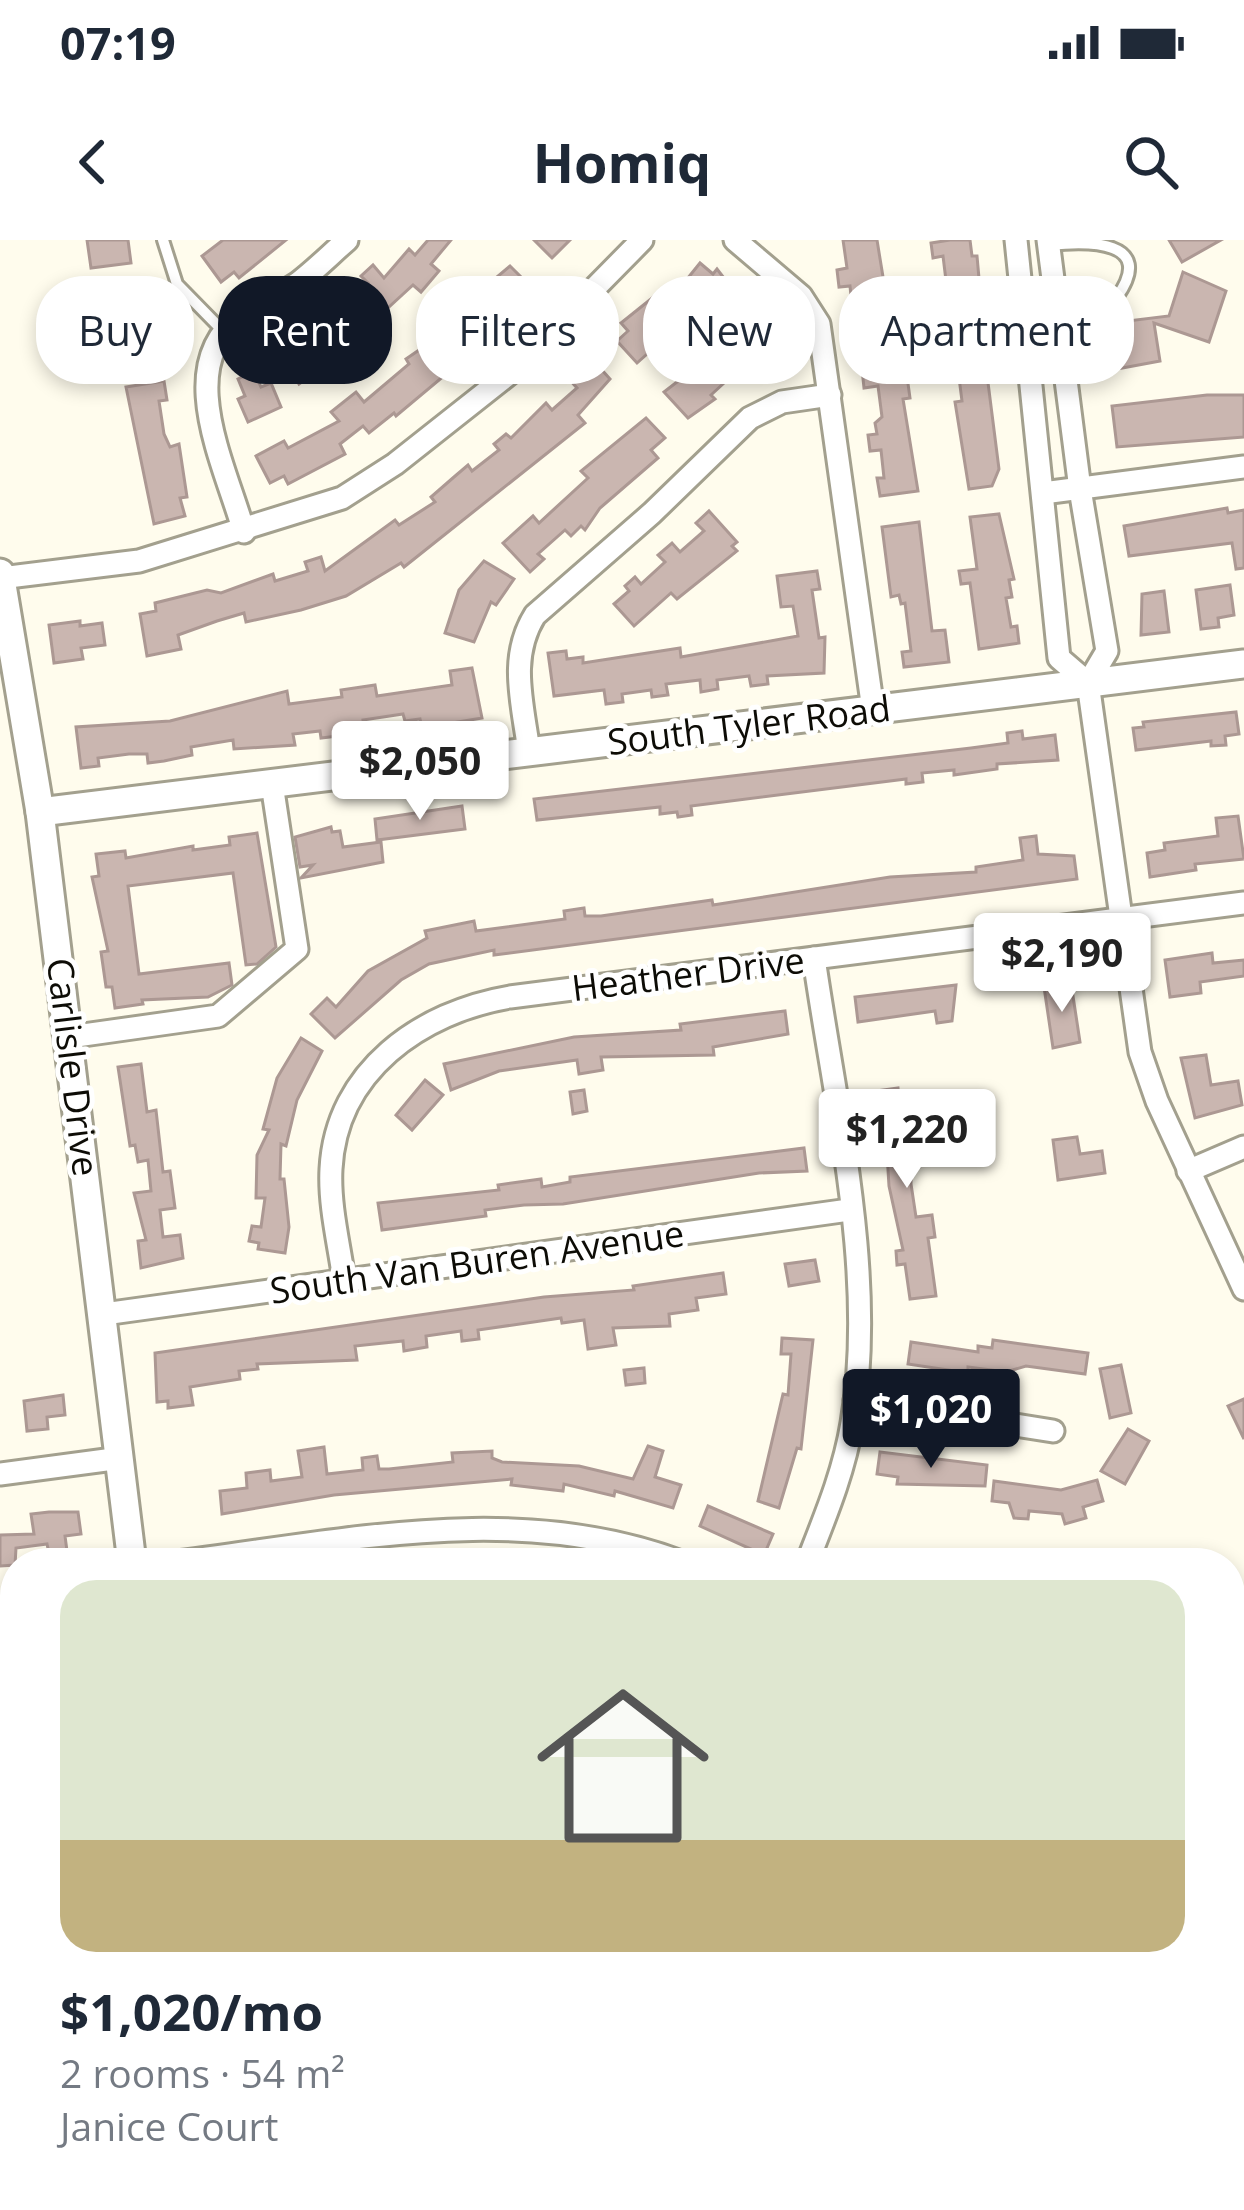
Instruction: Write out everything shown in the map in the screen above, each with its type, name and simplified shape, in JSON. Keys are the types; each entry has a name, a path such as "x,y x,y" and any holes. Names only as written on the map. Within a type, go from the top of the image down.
{"street":[{"path":"305,276 347,240"},
{"path":"0,576 140,561 342,498 395,464 564,326 642,240"},
{"path":"735,240 811,308 823,338 873,710"},
{"path":"1016,240 1059,658 1088,683"},
{"path":"1049,243 1055,276"},
{"path":"218,343 207,362 206,395 244,532"},
{"path":"1068,384 1107,651 1088,683 1143,1067 1244,1289"},
{"path":"529,752 517,664 524,631 535,614 750,418 782,402 830,395"},
{"path":"1043,494 1244,467"},
{"name":"Carlisle Drive","path":"0,576 40,812 130,1548"},
{"name":"South Tyler Road","path":"40,812 1244,664"},
{"path":"69,1037 218,1016 297,949 272,784"},
{"name":"Heather Drive","path":"344,1280 331,1172 338,1135 359,1085 406,1036 482,1002 1244,903"},
{"path":"812,1548 840,1473 855,1400 858,1292 814,958"},
{"path":"1187,1171 1244,1147"},
{"name":"South Van Buren Avenue","path":"104,1314 849,1210"},
{"path":"855,1400 1053,1432"},
{"path":"0,1474 121,1458"},
{"path":"304,1548 501,1526 601,1536 638,1548"}],"lane":[{"path":"163,240 177,284 218,326"},
{"path":"1049,243 1095,242 1120,251 1129,265 1129,276"}],"building":[{"path":"87,240 128,240 131,263 91,268"},
{"path":"223,240 286,240 241,276 234,272 218,278 202,256"},
{"path":"428,240 451,240 431,264 439,271 435,276 416,276 416,288 413,285 392,304 392,276 386,276 409,249 415,255"},
{"path":"534,240 570,240 552,258"},
{"path":"843,240 877,240 883,276 839,276 839,287 837,270 847,268"},
{"path":"970,240 979,276 945,276 943,256 933,258 931,243"},
{"path":"1169,240 1221,240 1182,262"},
{"path":"700,263 722,276 690,276"},
{"path":"373,265 382,276 361,276"},
{"path":"510,266 520,276 498,276"},
{"path":"1183,272 1226,291 1209,342 1154,323 1160,361 1134,366 1134,320 1169,316"},
{"path":"643,305 643,358 637,363 619,343 628,331 621,323"},
{"path":"416,352 416,384 434,384 396,416 394,413 369,433 363,426 340,444 345,454 288,484 284,476 270,483 256,456 284,441 288,448 339,421 331,412 356,392 364,402 385,384 392,384 392,378 409,364 406,359"},
{"path":"164,384 167,400 159,401 164,434 170,447 179,444 185,516 154,524 126,387"},
{"path":"240,384 271,384 281,407 248,422 238,399 245,396"},
{"path":"573,384 606,384 578,415 585,423 404,567 401,563 346,596 301,610 246,622 244,613 217,621 178,635 181,649 147,656 140,614 156,611 155,603 207,590 221,593 273,574 275,581 308,571 305,562 321,557 325,571 395,520 399,525 435,502 431,497 468,465 472,471 499,450 494,444 506,434 511,438 546,403 552,410 577,388"},
{"path":"674,384 723,384 711,395 715,399 688,418 664,392"},
{"path":"864,384 908,384 910,398 903,399 918,491 880,496 877,478 884,478 881,450 870,451 868,435 877,434 875,423 882,417 878,386 864,388"},
{"path":"960,384 988,384 999,469 992,486 969,489 955,402 962,401"},
{"path":"1244,395 1244,437 1117,447 1112,406"},
{"path":"646,418 665,438 651,450 658,458 600,508 585,530 581,526 571,536 565,530 538,554 544,559 530,572 503,543 533,516 539,523 588,478 581,471"},
{"path":"1227,508 1228,513 1244,510 1244,568 1236,569 1232,543 1129,556 1124,526"},
{"path":"709,511 737,542 732,546 737,551 677,599 671,593 634,626 614,604 629,591 625,586 635,577 641,584 665,562 658,555 672,543 680,552 704,531 696,523"},
{"path":"999,514 1014,579 1009,580 1012,597 1006,598 1019,643 979,649 970,583 961,584 959,571 977,569 970,517"},
{"path":"919,522 932,631 945,630 949,662 904,667 902,652 911,651 905,603 901,604 899,595 891,597 882,527"},
{"path":"484,561 514,579 496,605 491,602 474,642 445,633 459,590"},
{"path":"817,571 820,589 812,590 819,638 825,637 824,673 767,676 768,684 751,686 749,676 717,680 718,689 701,692 700,680 666,684 668,695 652,697 651,690 622,694 623,702 606,704 604,690 554,696 548,653 566,651 567,659 583,657 583,663 680,648 681,657 798,636 793,606 781,607 777,576"},
{"path":"1230,585 1234,615 1218,618 1219,627 1201,629 1196,590"},
{"path":"1164,591 1169,632 1141,635 1142,594"},
{"path":"80,621 80,626 102,623 105,645 81,648 83,659 54,663 49,625"},
{"path":"472,668 482,718 422,728 420,719 405,721 403,714 363,720 365,731 338,736 321,738 320,731 293,734 295,745 234,749 233,740 191,747 192,755 164,761 148,763 147,754 129,754 98,758 99,766 81,768 76,727 170,721 287,691 289,704 342,697 341,690 375,685 377,696 452,685 450,671"},
{"path":"1236,712 1239,734 1225,736 1226,745 1211,746 1211,741 1136,750 1133,728 1144,727 1143,722"},
{"path":"1022,731 1023,739 1055,735 1058,760 997,764 997,769 954,775 954,770 922,773 923,782 906,784 906,779 691,806 692,815 678,817 677,812 660,814 660,807 537,820 534,799 1008,743 1007,733"},
{"path":"462,806 465,829 377,840 375,819"},
{"path":"1238,816 1244,859 1195,864 1196,870 1150,877 1147,853 1165,850 1164,843 1218,836 1216,818"},
{"path":"331,827 332,832 340,831 343,847 381,842 383,862 301,878 313,865 300,867 295,837"},
{"path":"257,833 276,947 257,964 246,965 233,873 128,886 139,974 229,963 232,985 208,997 142,1000 143,1004 115,1008 112,987 106,987 101,952 108,951 92,877 99,876 96,854 125,851 126,858 193,846 193,850 230,845 229,837"},
{"path":"1036,836 1038,854 1074,856 1077,879 494,955 494,950 429,964 401,980 335,1038 311,1014 327,998 336,1007 368,971 427,938 425,931 474,921 476,931 565,919 564,911 584,908 585,916 601,916 712,900 713,905 890,877 976,872 976,867 1023,860 1020,838"},
{"path":"1212,953 1213,963 1244,960 1244,976 1200,982 1201,993 1170,997 1165,960"},
{"path":"1071,983 1080,1042 1053,1048 1044,987"},
{"path":"956,985 952,1021 937,1023 935,1011 858,1022 855,997"},
{"path":"785,1011 788,1034 713,1047 714,1055 601,1057 603,1070 579,1074 577,1060 499,1071 451,1090 444,1064 574,1037 681,1030 680,1024"},
{"path":"301,1038 322,1051 297,1100 286,1146 281,1144 280,1179 284,1179 289,1227 285,1253 258,1249 259,1243 249,1241 252,1226 261,1227 265,1198 256,1198 257,1155 269,1130 263,1129 277,1078"},
{"path":"1206,1055 1211,1085 1238,1081 1242,1105 1195,1118 1181,1058"},
{"path":"141,1064 147,1112 156,1110 163,1172 170,1171 175,1208 160,1210 163,1237 180,1235 183,1258 141,1268 138,1241 146,1240 134,1193 151,1191 148,1160 138,1162 135,1145 130,1146 118,1067"},
{"path":"425,1080 443,1095 412,1130 396,1115"},
{"path":"898,1088 899,1098 919,1095 922,1118 913,1119 919,1167 911,1168 911,1184 916,1217 932,1215 935,1237 928,1238 936,1296 910,1299 905,1264 897,1265 896,1251 903,1250 889,1186 884,1104 878,1105 876,1091"},
{"path":"584,1090 587,1111 573,1114 570,1092"},
{"path":"1077,1137 1080,1154 1102,1151 1105,1173 1058,1180 1053,1140"},
{"path":"804,1148 807,1171 759,1173 563,1204 485,1210 486,1216 382,1230 378,1203 499,1190 498,1185 541,1179 542,1187 570,1182 570,1177"},
{"path":"815,1260 819,1281 789,1286 785,1264"},
{"path":"723,1273 726,1294 696,1298 698,1310 669,1314 670,1326 613,1328 616,1345 588,1349 584,1320 562,1323 561,1318 478,1330 479,1339 462,1341 461,1331 426,1336 427,1347 404,1351 403,1341 355,1346 357,1360 257,1364 258,1369 239,1371 240,1379 190,1387 193,1405 168,1408 168,1401 157,1402 155,1353 544,1297 634,1290 633,1286"},
{"path":"782,1338 813,1340 801,1449 797,1448 779,1508 758,1501 783,1394 788,1395 791,1354 781,1354"},
{"path":"993,1340 1088,1353 1085,1374 1026,1366 1006,1372 968,1367 968,1373 908,1364 911,1342 978,1352 978,1346 992,1348"},
{"path":"1121,1365 1131,1413 1110,1418 1100,1369"},
{"path":"644,1368 645,1383 626,1385 624,1370"},
{"path":"63,1395 65,1415 47,1417 48,1429 27,1431 24,1401"},
{"path":"1244,1399 1244,1439 1228,1406"},
{"path":"1128,1429 1149,1441 1125,1484 1101,1471"},
{"path":"648,1446 663,1451 655,1477 681,1485 673,1508 615,1491 614,1496 564,1484 563,1491 511,1485 512,1479 334,1495 222,1514 220,1491 247,1488 246,1473 270,1470 271,1481 302,1477 298,1451 324,1447 327,1474 363,1470 362,1458 377,1456 379,1469 389,1469 453,1462 452,1453 492,1451 492,1458 502,1462 579,1466 633,1479"},
{"path":"880,1452 987,1465 985,1486 897,1484 898,1477 877,1474"},
{"path":"1097,1480 1103,1501 1083,1507 1086,1518 1065,1524 1062,1514 1029,1511 1028,1519 1014,1518 1009,1503 992,1501 994,1481 1061,1490"},
{"path":"708,1506 773,1534 767,1548 749,1548 700,1526"},
{"path":"78,1512 81,1534 65,1536 67,1548 48,1548 47,1544 0,1548 0,1535 34,1534 31,1514"}]}
